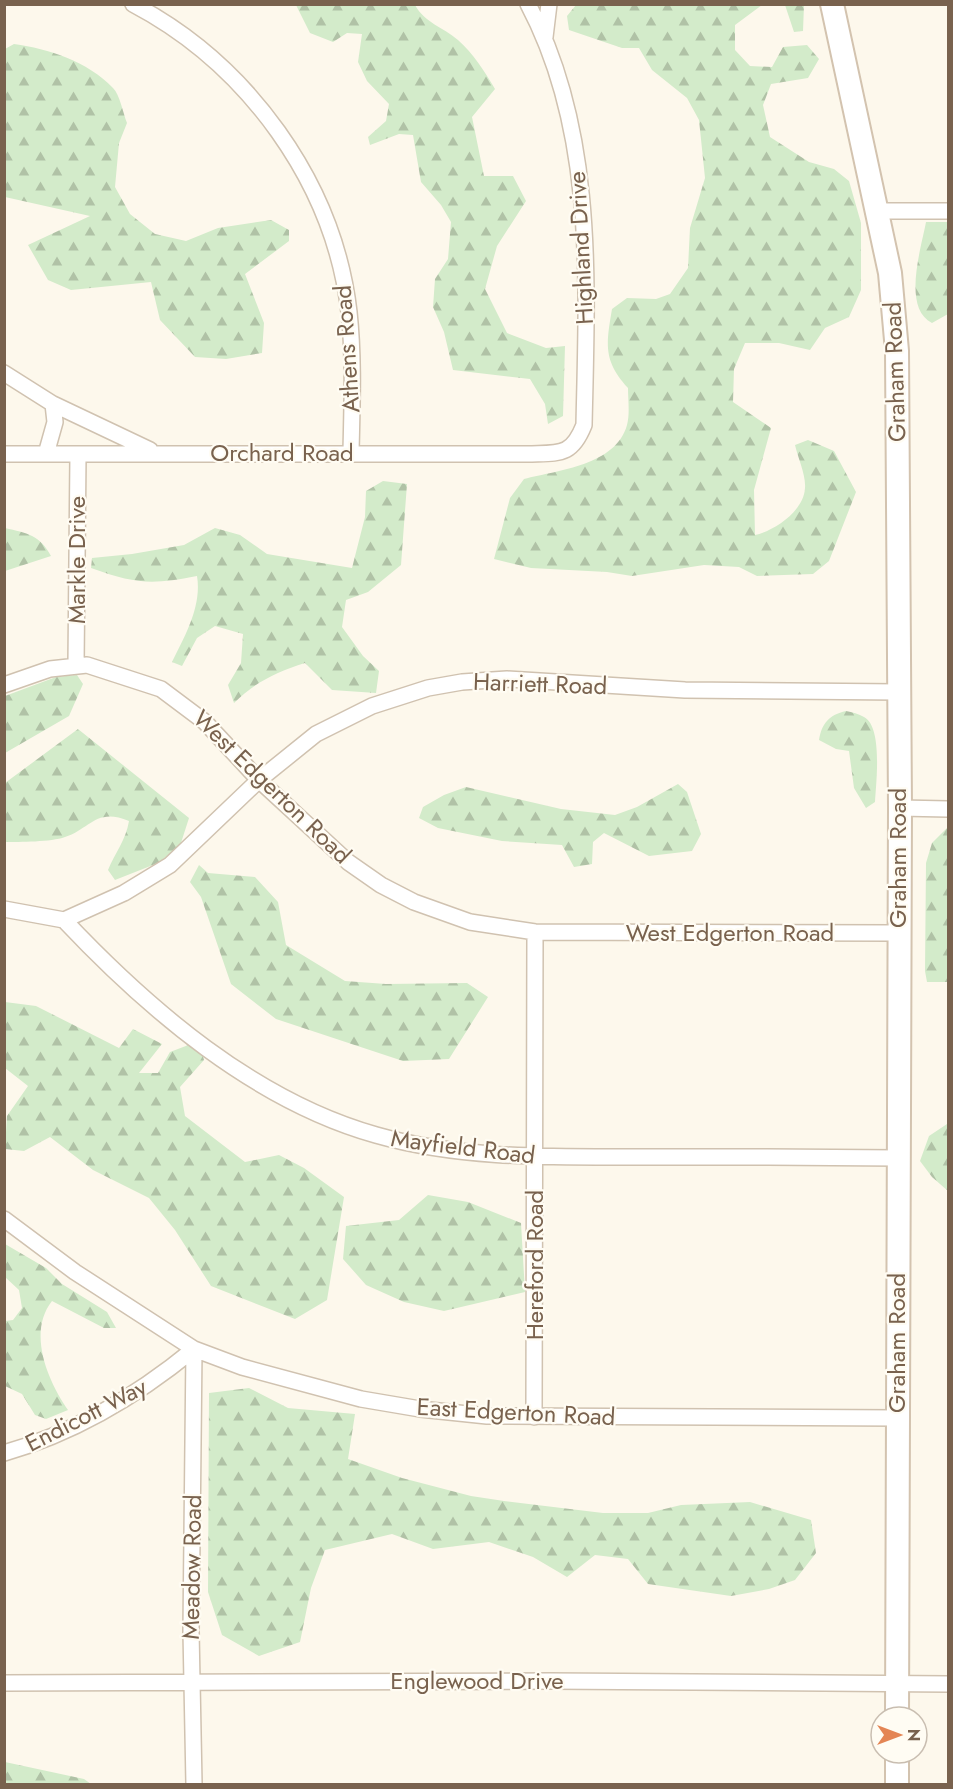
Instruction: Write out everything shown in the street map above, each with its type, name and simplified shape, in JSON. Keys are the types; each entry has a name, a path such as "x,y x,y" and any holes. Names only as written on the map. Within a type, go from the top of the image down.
{"main road":[{"name":"Graham Road","path":"832,4 890,273 897,351 900,808 897,1705"},
{"path":"897,1765 897,1785"}],"street":[{"name":"Athens Road","path":"133,4 168,25 219,64 268,117 306,176 330,232 345,288 352,356 351,452"},
{"name":"Highland Drive","path":"528,4 545,37 576,157 585,247 584,425 574,446 560,453"},
{"path":"545,37 549,4"},
{"path":"877,212 948,212"},
{"path":"4,373 53,404 155,452"},
{"path":"46,454 55,422 53,404"},
{"name":"Orchard Road","path":"4,453 560,453"},
{"name":"Markle Drive","path":"76,665 78,454"},
{"name":"West Edgerton Road","path":"4,685 50,669 76,665 101,668 172,695 205,722 259,780 316,835 381,885 414,902 470,922 535,932 898,933"},
{"name":"Harriett Road","path":"64,921 124,893 170,865 259,780 309,739 339,721 395,698 462,682 507,679 685,690 898,692"},
{"path":"900,808 948,809"},
{"path":"4,909 64,921"},
{"name":"Mayfield Road","path":"64,921 97,955 206,1047 234,1067 300,1105 356,1129 390,1140 445,1150 534,1157 898,1158"},
{"name":"Hereford Road","path":"534,1417 535,932"},
{"name":"East Edgerton Road","path":"4,1218 75,1272 194,1349 242,1366 362,1399 453,1413 534,1417 897,1418"},
{"name":"Endicott Way","path":"4,1453 51,1436 132,1396 194,1349"},
{"name":"Meadow Road","path":"194,1349 192,1682 194,1785"},
{"name":"Englewood Drive","path":"4,1683 948,1684"}],"green space":[{"path":"296,5 415,5 429,21 463,45 487,76 495,89 472,117 484,176 513,176 526,201 497,246 485,289 507,333 546,348 565,346 563,416 548,424 545,404 530,379 453,370 444,332 433,307 435,279 448,259 451,222 441,205 421,182 413,135 399,134 370,145 368,137 386,121 389,104 367,81 358,62 362,34 347,33 333,42 310,33"},
{"path":"576,5 762,5 735,25 735,50 750,66 772,67 783,47 807,45 819,59 808,78 771,84 763,105 770,137 809,162 834,169 849,181 861,223 861,290 849,317 825,328 810,350 779,343 745,343 734,369 733,402 771,428 754,490 755,535 787,519 803,496 804,478 795,445 808,440 834,451 856,492 829,561 813,574 757,576 739,567 704,565 632,576 607,572 531,568 494,559 510,498 524,479 584,464 611,449 621,438 628,421 628,388 614,369 608,352 612,309 627,298 656,299 670,294 688,268 690,228 705,178 699,120 687,98 652,70 639,48 622,48 569,30 567,16"},
{"path":"785,5 804,5 803,31 794,32"},
{"path":"14,44 41,49 67,58 91,70 113,88 127,123 119,143 115,187 130,214 155,234 186,241 218,228 271,220 289,230 289,241 245,274 264,323 262,353 226,359 195,357 160,320 151,282 71,290 48,280 28,245 90,216 5,197 5,49"},
{"path":"926,222 948,222 948,314 932,323 923,315 918,305 916,292 918,262"},
{"path":"383,481 407,484 401,565 368,592 346,600 342,627 363,656 379,671 376,693 332,690 305,663 267,678 234,703 228,685 241,663 243,634 215,626 197,638 182,666 172,662 195,610 197,576 155,582 132,580 91,568 92,558 184,545 215,528 240,535 267,554 352,568 365,517 366,491"},
{"path":"5,528 37,539 51,556 5,571"},
{"path":"77,675 83,684 69,716 5,753 5,696 56,677"},
{"path":"846,711 864,717 874,732 877,756 875,802 866,808 854,788 849,751 836,749 819,740 827,721"},
{"path":"78,729 189,818 180,846 158,863 115,880 108,870 123,840 129,821 118,817 101,818 59,839 5,842 5,783"},
{"path":"678,784 687,792 701,834 692,851 649,856 604,833 593,842 592,864 574,867 562,845 502,841 438,828 419,818 423,807 444,795 466,787 561,809 615,815 637,807"},
{"path":"948,827 948,982 927,982 925,971 926,863 932,843"},
{"path":"199,865 208,873 255,877 278,902 286,945 345,981 386,984 467,983 488,997 449,1059 403,1061 276,1019 231,984 201,897 190,882"},
{"path":"5,1002 36,1006 119,1048 133,1029 162,1044 139,1073 158,1073 170,1052 199,1041 204,1060 180,1087 185,1116 245,1162 279,1155 304,1168 344,1197 327,1300 295,1319 211,1286 175,1230 149,1198 93,1170 50,1137 24,1151 5,1149 7,1116 28,1086 5,1068"},
{"path":"947,1124 948,1191 932,1177 920,1161 929,1136"},
{"path":"428,1195 468,1202 521,1223 525,1292 444,1311 404,1302 366,1285 343,1259 346,1226 399,1220"},
{"path":"5,1244 46,1268 62,1284 107,1312 116,1328 104,1328 52,1301 41,1327 43,1357 54,1385 68,1410 46,1419 35,1415 22,1394 5,1386 5,1321 13,1320 22,1308 19,1290 5,1277"},
{"path":"249,1388 288,1408 355,1414 348,1459 402,1478 471,1496 603,1513 648,1513 681,1505 750,1502 811,1520 816,1553 795,1580 769,1589 731,1596 648,1584 628,1559 595,1555 567,1577 533,1557 489,1542 433,1549 392,1534 325,1550 311,1588 300,1642 259,1656 222,1635 208,1592 209,1393"},
{"path":"5,1762 84,1779 91,1784 5,1784"}]}
